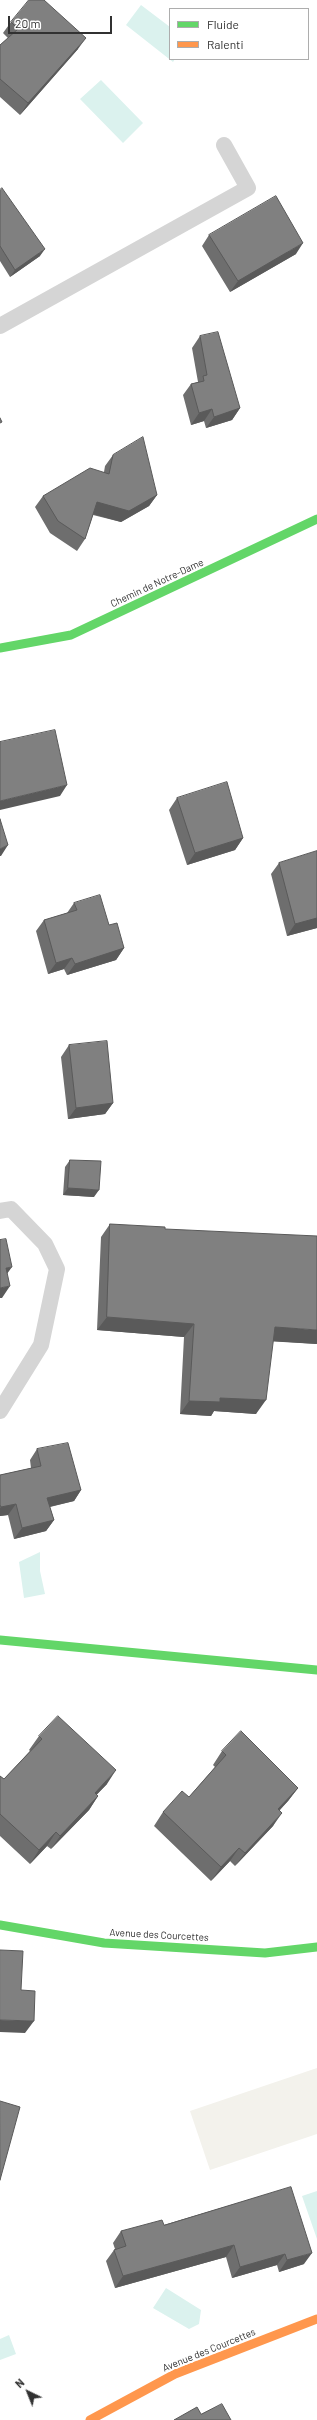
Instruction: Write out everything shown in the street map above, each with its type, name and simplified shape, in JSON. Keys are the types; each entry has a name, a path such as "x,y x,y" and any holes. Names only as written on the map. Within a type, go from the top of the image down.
{"street":[{"name":"Chemin de Notre-Dame","path":"0,648 71,636 317,519"},
{"path":"0,1640 317,1670"},
{"name":"Avenue des Courcettes","path":"0,1925 104,1943 265,1953 317,1947"},
{"name":"Avenue des Courcettes","path":"90,2420 175,2374 317,2319"}],"lane":[{"path":"0,326 248,188 224,145"},
{"path":"0,1211 11,1209 45,1244 57,1269 42,1345 0,1411"}],"shaded area":[{"path":"141,5 169,26 169,59 126,25"},
{"path":"101,80 143,123 123,143 80,99"},
{"path":"40,1552 40,1571 45,1594 24,1598 19,1562"},
{"path":"317,2068 317,2134 210,2170 190,2111"},
{"path":"317,2191 317,2239 302,2196"},
{"path":"166,2288 201,2310 199,2324 189,2329 153,2308"},
{"path":"9,2335 16,2354 0,2360 0,2339"}],"building":[{"path":"29,0 44,0 86,38 28,103 0,79 0,45 18,29 11,22"},
{"path":"2,188 45,249 15,270 0,246 0,190"},
{"path":"276,196 303,243 238,281 209,235"},
{"path":"218,332 240,408 214,417 212,409 199,413 191,384 204,381 203,376 207,375 200,336"},
{"path":"143,437 157,495 129,511 97,502 85,539 58,521 43,496 90,468 109,474 113,455"},
{"path":"55,730 67,785 0,801 0,742"},
{"path":"227,782 243,838 195,853 177,798"},
{"path":"0,819 8,845 0,849"},
{"path":"317,851 317,918 295,924 279,863"},
{"path":"100,895 109,925 117,923 124,948 75,964 72,958 56,963 44,920 77,910 74,903"},
{"path":"107,1041 113,1103 76,1108 69,1045"},
{"path":"70,1160 101,1161 99,1190 68,1188"},
{"path":"110,1224 165,1227 165,1229 317,1236 317,1330 275,1327 266,1400 220,1398 220,1402 189,1401 194,1324 107,1317"},
{"path":"6,1239 12,1267 6,1268 10,1286 0,1288 0,1240"},
{"path":"68,1443 81,1490 47,1498 54,1520 22,1528 16,1504 1,1507 0,1505 0,1475 41,1466 37,1449"},
{"path":"58,1716 116,1770 95,1793 98,1796 60,1836 56,1832 39,1850 0,1814 0,1776 4,1779 42,1739 39,1736"},
{"path":"241,1731 298,1788 278,1809 282,1813 245,1853 239,1848 221,1867 163,1812 182,1791 189,1797 226,1755 222,1751"},
{"path":"0,1950 23,1951 21,1990 35,1991 34,2021 0,2020"},
{"path":"0,2101 20,2107 0,2180"},
{"path":"291,2187 312,2253 287,2260 285,2254 240,2267 234,2245 123,2276 114,2250 126,2246 121,2231 162,2220 164,2225"},
{"path":"222,2404 231,2420 174,2420 197,2407 201,2414"}],"traffic: fast":[{"path":"0,648 71,635 317,519"},
{"path":"0,1640 317,1670"},
{"path":"0,1925 104,1943 265,1953 317,1947"}],"traffic: slow":[{"path":"90,2420 175,2374 317,2319"}]}
